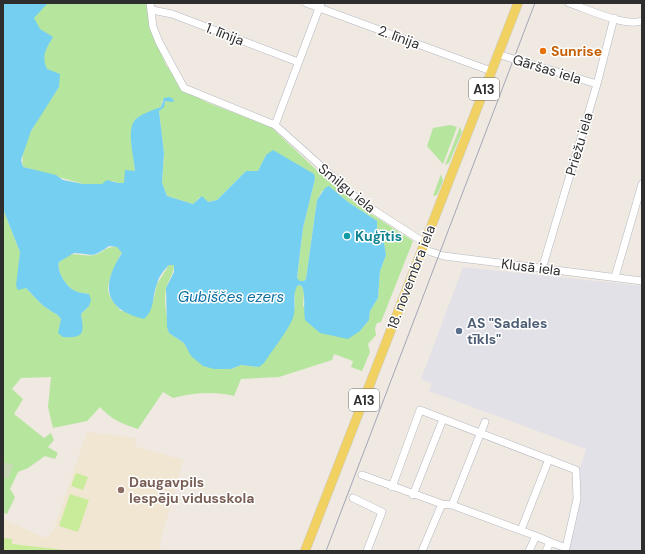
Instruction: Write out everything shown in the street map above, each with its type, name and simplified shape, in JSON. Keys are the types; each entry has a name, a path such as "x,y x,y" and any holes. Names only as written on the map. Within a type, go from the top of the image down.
{"main road":[{"name":"18. novembra iela","path":"306,551 498,54 515,4"}],"street":[{"name":"2. līnija","path":"306,3 320,5 491,71"},
{"path":"569,3 614,18 636,23 642,21"},
{"path":"275,125 320,5"},
{"name":"1. līnija","path":"151,6 298,62"},
{"name":"Smilgu iela","path":"151,6 153,27 159,42 184,88 275,125 361,202 423,246"},
{"name":"Priežu iela","path":"542,269 597,84 614,18"},
{"name":"Gāršas iela","path":"498,54 597,84"},
{"path":"615,278 642,184"},
{"name":"Klusā iela","path":"423,246 444,256 642,281"},
{"path":"362,475 392,487 413,495 442,504 452,505 566,548 577,499 576,470 420,410 392,487"},
{"path":"413,495 443,419"},
{"path":"452,505 485,422"},
{"path":"521,530 549,459"},
{"path":"353,498 382,512 367,551"},
{"path":"422,551 442,504"},
{"path":"529,551 536,536"},
{"path":"546,551 550,542"}],"shaded area":[{"path":"463,267 642,286 642,551 568,551 574,487 586,449 429,391 432,384 421,379"},
{"name":"Daugavpils Iespēju vidusskola","path":"87,432 136,438 135,446 183,460 159,546 163,551 3,551 3,519 45,538 53,532"}],"green space":[{"path":"3,3 148,3 151,30 166,65 183,89 206,102 271,127 325,178 359,206 413,241 381,322 377,323 375,328 376,335 368,344 370,352 362,371 351,367 353,361 334,354 332,360 279,377 241,379 234,396 204,393 173,398 163,392 138,429 117,421 100,407 87,421 53,428 48,407 51,377 21,378 12,389 23,399 14,414 44,438 51,433 54,440 48,447 58,453 55,459 45,456 28,468 18,472 10,489 15,497 7,514 3,513 3,209 20,252 26,288 42,305 61,319 59,333 82,320 81,314 89,306 89,294 77,292 66,283 59,270 59,262 68,255 76,254 89,256 100,253 109,248 117,247 122,252 111,275 108,285 108,292 121,311 153,302 157,284 169,265 173,264 173,271 165,294 169,333 184,343 187,349 231,369 241,365 259,367 295,307 294,290 297,285 302,286 304,292 303,306 360,331 369,320 370,311 378,298 380,271 386,255 384,243 378,237 377,221 348,202 329,187 322,191 317,200 306,279 304,281 300,281 297,279 303,228 315,179 266,155 258,171 246,171 217,200 208,202 200,197 193,204 167,196 162,183 164,153 159,111 166,100 170,97 162,101 161,107 137,118 131,139 135,171 124,183 113,181 102,184 83,184 23,167 25,146 29,136 34,125 59,87"},
{"path":"450,125 457,127 443,164 427,146 433,128"},
{"path":"460,127 462,132 449,163 445,165"},
{"path":"441,174 443,181 437,195 433,196"},
{"path":"3,462 13,465 8,479 3,477"},
{"path":"76,473 88,477 83,490 71,486"},
{"path":"70,494 89,500 78,532 59,526"},
{"path":"3,538 12,539 12,544 73,551 3,551"}],"water":[{"name":"Gubiščes ezers","path":"3,3 48,3 34,18 40,29 53,37 44,56 47,69 60,74 59,87 31,131 21,160 23,167 56,175 63,180 83,184 102,184 107,180 124,183 125,170 135,171 131,135 133,122 137,118 161,107 164,98 170,97 174,100 173,102 165,101 164,107 159,111 164,153 162,183 167,196 193,204 202,196 208,202 217,200 246,171 258,171 266,155 273,150 314,174 315,179 303,228 297,278 300,281 304,281 306,279 317,200 325,188 329,186 348,202 377,221 378,237 384,243 386,255 380,271 378,298 370,311 369,320 360,331 348,339 320,333 305,320 303,290 302,286 298,285 294,296 293,318 283,336 264,363 259,367 241,365 231,369 214,369 203,366 191,356 184,343 169,333 167,327 166,288 174,272 174,265 169,265 160,276 155,289 152,307 148,315 144,319 130,315 120,309 113,302 110,294 109,285 111,275 122,253 117,247 109,246 99,253 92,255 74,253 59,262 59,270 66,283 77,292 89,294 91,300 89,306 81,314 83,325 79,335 76,337 63,337 58,333 61,319 42,305 26,288 18,290 16,286 20,252 3,209"}],"tram line":[{"path":"326,551 535,3"}],"place":[{"name":"Sunrise","path":"543,51"},
{"name":"Kuģītis","path":"347,236"},
{"name":"AS \"Sadales tīkls\"","path":"459,331"},
{"name":"Daugavpils Iespēju vidusskola","path":"121,490"}]}
